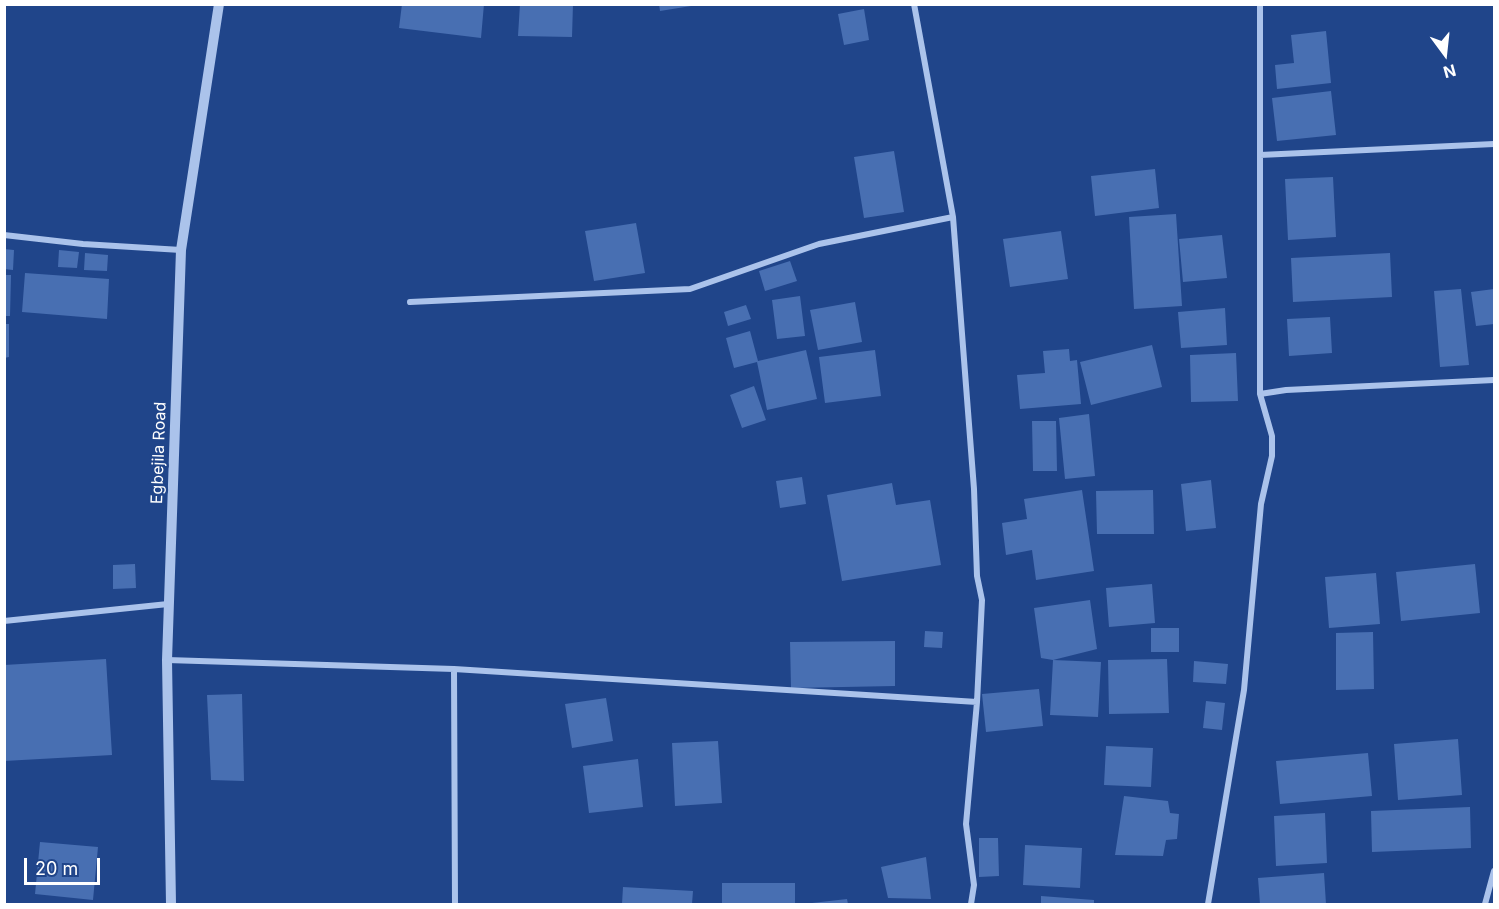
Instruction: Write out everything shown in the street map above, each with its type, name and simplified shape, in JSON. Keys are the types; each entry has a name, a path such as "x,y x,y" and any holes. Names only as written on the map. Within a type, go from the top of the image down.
{"street":[{"name":"Egbejila Road","path":"171,904 167,660 181,250 219,4"},
{"path":"914,4 953,217 974,489 977,576 982,600 977,702 966,824 974,885 971,904"},
{"path":"1208,904 1244,690 1261,504 1272,456 1272,436 1260,394 1260,4"},
{"path":"1260,155 1494,144"},
{"path":"410,302 690,289 819,244 953,217"},
{"path":"4,235 83,244 181,250"},
{"path":"1260,394 1286,390 1494,380"},
{"path":"4,621 168,604"},
{"path":"167,660 454,669 977,702"},
{"path":"454,669 455,904"},
{"path":"1485,904 1494,871"}],"building":[{"path":"402,4 484,4 481,38 399,28"},
{"path":"520,4 573,4 572,37 518,36"},
{"path":"659,4 690,4 691,6 660,11"},
{"path":"864,9 869,40 844,45 838,14"},
{"path":"1326,31 1331,83 1277,89 1275,65 1294,63 1291,35"},
{"path":"1331,91 1336,135 1277,141 1272,98"},
{"path":"894,151 904,212 864,218 854,157"},
{"path":"1155,169 1159,208 1095,216 1091,176"},
{"path":"1333,177 1336,237 1288,240 1285,179"},
{"path":"1176,214 1182,306 1134,309 1129,217"},
{"path":"636,223 645,273 594,281 585,231"},
{"path":"1061,231 1068,279 1010,287 1003,239"},
{"path":"1222,235 1227,278 1183,282 1179,239"},
{"path":"4,249 14,250 13,270 4,269"},
{"path":"59,250 79,252 77,268 58,267"},
{"path":"85,253 108,255 107,271 84,270"},
{"path":"1390,253 1392,297 1293,302 1291,258"},
{"path":"790,261 797,281 765,291 759,271"},
{"path":"25,273 109,279 107,319 22,312"},
{"path":"5,275 11,275 10,316 5,316"},
{"path":"1461,289 1469,365 1440,367 1434,291"},
{"path":"1494,289 1494,324 1476,326 1471,292"},
{"path":"800,296 805,336 777,339 772,300"},
{"path":"855,302 862,342 818,350 810,310"},
{"path":"746,305 751,319 728,326 724,312"},
{"path":"1225,308 1227,345 1181,348 1178,312"},
{"path":"1330,317 1332,353 1289,356 1287,319"},
{"path":"4,324 9,324 9,357 4,358"},
{"path":"750,331 758,361 806,350 817,399 767,410 757,362 734,368 726,338"},
{"path":"1152,345 1162,387 1091,405 1080,362"},
{"path":"1069,349 1070,361 1077,360 1081,404 1020,409 1017,375 1045,373 1043,351"},
{"path":"875,350 881,396 825,403 819,357"},
{"path":"1236,353 1238,401 1191,402 1190,355"},
{"path":"754,386 766,420 742,428 730,395"},
{"path":"1089,414 1095,476 1065,479 1059,418"},
{"path":"1032,421 1056,421 1057,471 1033,471"},
{"path":"802,477 806,504 780,508 776,481"},
{"path":"1211,480 1216,528 1186,531 1181,484"},
{"path":"892,483 896,505 930,500 941,565 842,581 827,495"},
{"path":"1082,490 1094,571 1036,580 1032,550 1006,555 1002,523 1027,519 1024,499"},
{"path":"1153,490 1154,534 1097,534 1096,491"},
{"path":"135,564 136,588 113,589 113,565"},
{"path":"1475,564 1480,613 1401,621 1396,572"},
{"path":"1376,573 1380,624 1329,628 1325,577"},
{"path":"1152,584 1155,623 1109,627 1106,588"},
{"path":"1090,600 1097,649 1053,660 1041,658 1034,608"},
{"path":"1151,628 1179,628 1179,652 1151,652"},
{"path":"925,631 943,632 942,648 924,647"},
{"path":"1373,632 1374,689 1336,690 1336,633"},
{"path":"895,641 895,686 791,688 790,642"},
{"path":"106,659 112,755 4,761 4,665"},
{"path":"1167,659 1169,713 1109,714 1108,660"},
{"path":"1053,660 1101,662 1098,717 1050,715"},
{"path":"1194,661 1228,664 1226,684 1193,682"},
{"path":"1039,689 1043,726 986,732 982,694"},
{"path":"242,694 244,781 211,780 207,695"},
{"path":"606,698 613,741 572,748 565,704"},
{"path":"1206,701 1225,703 1222,730 1203,728"},
{"path":"1458,739 1462,795 1398,800 1394,744"},
{"path":"718,741 722,803 675,806 672,743"},
{"path":"1106,746 1153,748 1151,787 1104,785"},
{"path":"1368,753 1372,796 1280,804 1276,761"},
{"path":"638,759 643,807 589,813 583,766"},
{"path":"1124,796 1168,801 1170,813 1179,814 1177,839 1166,840 1163,856 1115,855"},
{"path":"1470,807 1471,848 1372,852 1371,811"},
{"path":"1325,813 1327,863 1276,866 1274,816"},
{"path":"979,838 998,838 999,876 979,877"},
{"path":"40,842 98,847 93,900 35,894"},
{"path":"1025,845 1082,848 1080,888 1023,885"},
{"path":"926,857 931,899 888,898 881,867"},
{"path":"1324,873 1326,904 1260,904 1258,878"},
{"path":"722,883 795,883 795,904 722,904"},
{"path":"623,887 693,891 692,904 622,904"},
{"path":"1041,896 1094,900 1094,904 1041,904"},
{"path":"847,899 848,904 812,904 812,903"}]}
